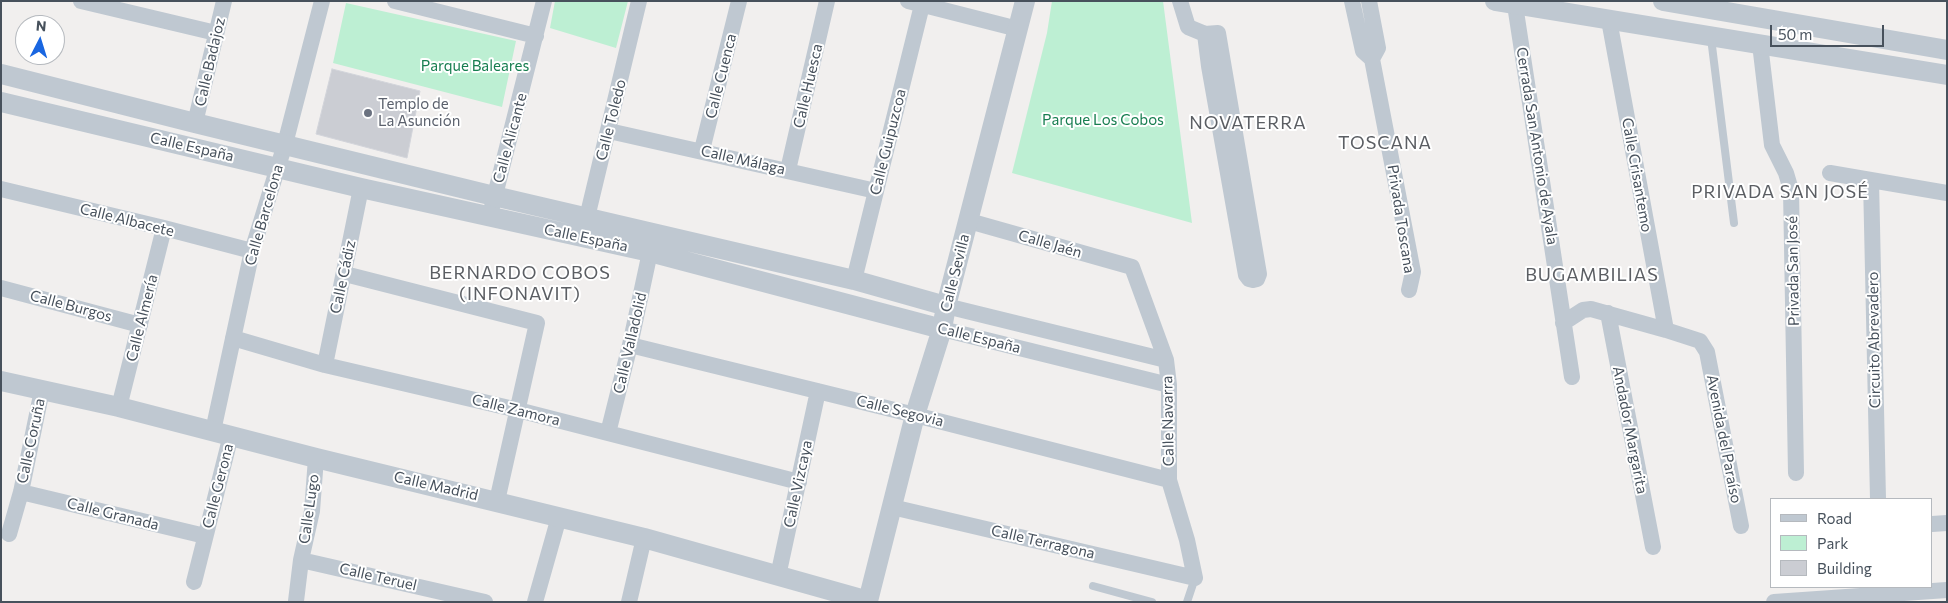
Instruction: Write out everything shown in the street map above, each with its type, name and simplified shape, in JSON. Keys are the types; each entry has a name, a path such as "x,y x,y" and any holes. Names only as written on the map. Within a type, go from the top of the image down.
{"street":[{"path":"81,1 128,6 216,33"},
{"name":"Calle Badajoz","path":"195,123 224,1"},
{"name":"Calle Barcelona","path":"222,433 233,338 252,251 285,144 322,1"},
{"path":"394,1 536,36"},
{"name":"Calle Alicante","path":"489,217 544,1"},
{"name":"Calle Toledo","path":"582,238 639,1"},
{"name":"Calle Cuenca","path":"702,150 739,1"},
{"name":"Calle Huesca","path":"788,170 827,1"},
{"name":"Calle Sevilla","path":"868,602 915,415 942,329 946,306 1025,1"},
{"path":"1180,1 1188,27 1205,34 1218,33 1224,109 1236,177 1259,274 1253,280 1249,279 1246,275 1236,177"},
{"name":"Privada Toscana","path":"1352,1 1363,51 1372,59 1413,272 1409,290"},
{"name":"Privada Toscana","path":"1369,1 1378,48 1372,59"},
{"path":"1494,1 1947,75"},
{"path":"915,3 1018,29"},
{"name":"Calle Guipuzcoa","path":"854,280 876,191 915,3"},
{"path":"1675,30 1671,3 1947,50"},
{"name":"Cerrada San Antonio de Ayala","path":"1516,5 1572,377"},
{"name":"Calle Crisantemo","path":"1608,20 1666,330"},
{"path":"1822,54 1827,30"},
{"name":"Privada San José","path":"1760,44 1772,145 1786,173 1791,190 1796,473"},
{"name":"Calle España","path":"1,74 494,196 854,280 946,306 1166,360"},
{"name":"Calle España","path":"1,102 361,188 650,252 942,329 1169,385"},
{"name":"Calle Málaga","path":"609,130 876,191"},
{"path":"1830,174 1947,193"},
{"name":"Circuito Abrevadero","path":"1871,180 1878,498"},
{"name":"Calle Cádiz","path":"325,365 361,188"},
{"name":"Calle Albacete","path":"1,190 164,228 252,251"},
{"name":"Calle Jaén","path":"969,221 1132,267"},
{"name":"Calle Almería","path":"120,407 164,228"},
{"name":"Calle Valladolid","path":"608,433 630,345 650,252"},
{"name":"Calle Navarra","path":"1132,267 1166,360 1169,385 1169,480 1187,540 1195,578"},
{"path":"345,274 537,323 496,501"},
{"name":"Calle Burgos","path":"1,288 140,324"},
{"path":"1563,323 1583,310 1591,309 1666,330"},
{"name":"Andador Margarita","path":"1608,313 1653,547"},
{"name":"Avenida del Paraíso","path":"1666,330 1700,341 1707,352 1741,526"},
{"name":"Calle Zamora","path":"233,338 325,365 518,410 799,482"},
{"name":"Calle Segovia","path":"630,345 1169,480"},
{"name":"Calle Madrid","path":"1,381 120,407 316,458 644,538 868,602"},
{"name":"Calle Coruña","path":"9,534 42,390"},
{"name":"Calle Vizcaya","path":"778,576 818,391"},
{"name":"Calle Gerona","path":"194,582 205,536 222,433"},
{"name":"Calle Lugo","path":"296,601 301,560 312,511 316,458"},
{"name":"Calle Granada","path":"20,492 205,536"},
{"name":"Calle Terragona","path":"892,507 1195,578"},
{"path":"535,602 559,517"},
{"path":"1933,524 1947,523"},
{"path":"629,602 644,538"},
{"name":"Calle Teruel","path":"301,560 486,602"},
{"path":"1774,602 1870,598 1947,590"}],"lane":[{"path":"1710,36 1734,223"},
{"path":"1188,602 1195,578"},
{"path":"1093,586 1152,602"}],"green space":[{"path":"555,1 628,1 616,48 550,28"},
{"name":"Parque Los Cobos","path":"1052,1 1163,1 1192,223 1012,173 1047,33"},
{"name":"Parque Baleares","path":"346,3 516,41 502,107 333,63"}],"building":[{"name":"Templo de La Asunción","path":"332,69 420,91 407,158 316,134"}],"place":[{"name":"Templo de La Asunción","path":"368,113"}],"district":[{"name":"NOVATERRA","path":"1248,123"},
{"name":"TOSCANA","path":"1385,143"},
{"name":"PRIVADA SAN JOSÉ","path":"1780,192"},
{"name":"BUGAMBILIAS","path":"1592,275"},
{"name":"BERNARDO COBOS (INFONAVIT)","path":"520,283"}]}
